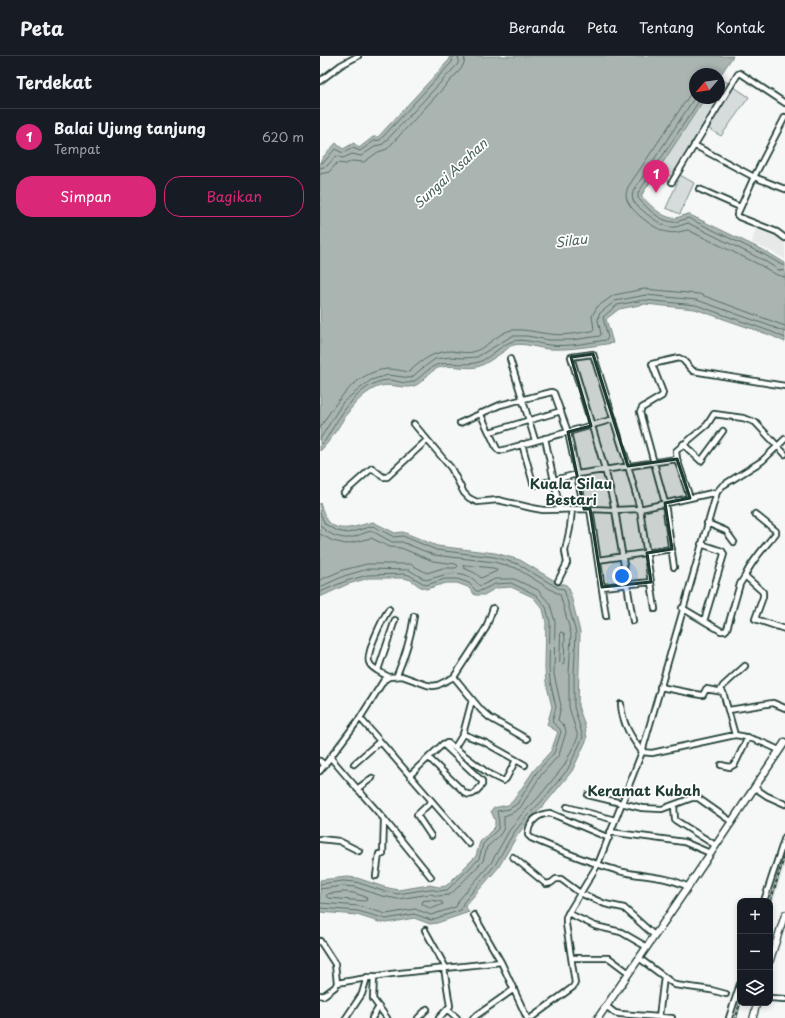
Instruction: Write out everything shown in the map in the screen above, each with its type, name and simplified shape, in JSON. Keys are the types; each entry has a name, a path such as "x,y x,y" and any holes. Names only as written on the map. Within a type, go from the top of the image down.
{"highway":[{"path":"598,1018 785,742"}],"main road":[{"path":"773,953 783,927 785,914"},
{"path":"753,1018 756,1006"}],"street":[{"path":"320,81 341,65 358,56"},
{"path":"672,182 738,74 740,73 785,103"},
{"path":"785,117 754,177 737,215 738,217 777,232 785,238"},
{"path":"694,145 754,177 785,189"},
{"path":"699,189 740,207"},
{"path":"633,621 615,510 605,469 571,357 593,354 614,419 640,509 655,609"},
{"path":"674,567 665,503 640,412 642,408 662,396 663,393 652,364 679,358 684,360 693,371 785,386"},
{"path":"510,359 535,440"},
{"path":"460,423 500,405 552,392 554,393 568,432 584,509"},
{"path":"490,432 561,411"},
{"path":"480,413 499,450 501,451 535,440 614,419"},
{"path":"690,498 677,459 676,451 707,426 712,415 716,414 743,418 755,422 785,454"},
{"path":"414,424 451,468 464,493 473,501 483,502 498,500 532,508 560,510 590,508 615,510 640,509 716,492"},
{"path":"683,444 701,460 723,431"},
{"path":"545,438 555,480 560,510"},
{"path":"530,1018 575,985 576,980 565,921 568,913 598,864 642,752 716,492 722,486 762,461 785,439"},
{"path":"344,493 372,468 383,477 387,477 427,440"},
{"path":"522,444 534,484 536,485 577,474 677,459"},
{"path":"590,508 606,616"},
{"path":"558,581 567,563 565,551 572,509"},
{"path":"682,608 721,631 725,631 740,584 753,561 758,557 776,533 755,514"},
{"path":"707,523 726,531 734,542"},
{"path":"701,544 722,551 724,554 704,620"},
{"path":"598,560 672,549"},
{"path":"745,576 763,592 763,597 755,619 785,629"},
{"path":"602,587 651,582"},
{"path":"320,771 360,718 384,680 397,675 432,686 438,685 454,677 486,628 493,608"},
{"path":"389,609 378,628 369,659 370,664 389,677"},
{"path":"397,675 407,650 414,616"},
{"path":"378,670 395,620"},
{"path":"720,690 745,666"},
{"path":"454,677 472,700 490,718 527,739"},
{"path":"660,687 701,695 703,695 706,689 720,690 723,692 735,735"},
{"path":"455,747 463,734 472,700"},
{"path":"729,710 773,703 785,708"},
{"path":"621,704 622,716 626,728 642,752"},
{"path":"360,718 469,844"},
{"path":"463,734 486,743 525,765"},
{"path":"642,752 652,752 735,735 748,737 779,750"},
{"path":"721,765 730,766 735,764 748,737"},
{"path":"354,764 380,741"},
{"path":"410,775 443,744 450,743 489,774 503,781 516,760"},
{"path":"443,744 482,781"},
{"path":"330,757 431,876"},
{"path":"428,758 468,795 472,795 482,785 482,781 489,774"},
{"path":"320,761 325,765"},
{"path":"357,789 372,778"},
{"path":"755,788 767,796 785,804"},
{"path":"588,795 642,808 662,809 692,798 698,798 732,822"},
{"path":"431,836 417,815 432,801"},
{"path":"674,805 675,820 716,845"},
{"path":"567,807 615,820"},
{"path":"608,838 550,813 537,816 528,831 528,835 531,838 598,864 623,872 674,880 688,887"},
{"path":"376,876 379,854 384,855 384,819"},
{"path":"610,832 684,842 710,853"},
{"path":"765,898 785,837"},
{"path":"320,839 339,841 359,852"},
{"path":"513,857 546,884 551,883 556,879 561,879 580,893 608,905 624,908 654,935"},
{"path":"568,913 595,926 621,932 647,947"},
{"path":"474,915 501,962 527,1018"},
{"path":"425,930 445,968 450,1006 448,1010 439,1018"},
{"path":"320,941 335,964 337,983"},
{"path":"572,958 609,958 629,973"},
{"path":"639,958 664,977 680,986 711,990 726,994"},
{"path":"320,995 323,996 329,992 337,983 367,977 501,962"},
{"path":"374,976 373,996 387,1018"},
{"path":"346,1018 362,994 367,977"},
{"path":"659,1017 664,977"},
{"path":"473,1018 514,989"},
{"path":"729,1018 737,993"},
{"path":"773,998 785,999"},
{"path":"606,1006 617,1014 672,1018"},
{"path":"372,1018 379,1007"},
{"path":"418,1018 427,1010"},
{"path":"448,1010 457,1018"}],"highlighted area":[{"path":"593,354 628,466 677,459 690,498 665,503 672,549 647,553 651,582 602,587 590,509 584,509 568,432 591,426 571,357"}],"shaded area":[{"path":"725,81 749,97 721,136 704,126 694,151 680,175 694,183 680,214 666,208 678,181 656,166 693,104 725,104"},
{"path":"756,227 785,239 785,259 752,243"},
{"path":"785,841 785,865 773,903 773,898 766,898"},
{"path":"737,987 737,1006 741,1006 737,1018 727,1018"}],"water":[{"path":"449,56 733,56 725,68 689,68 689,104 701,104 641,196 661,214 671,218 676,218 688,214 767,252 785,263 785,342 770,335 695,309 645,304 619,309 606,319 613,343 566,349 546,349 518,344 513,345 480,366 470,368 448,366 438,368 414,386 405,387 385,385 375,388 365,394 350,409 333,435 320,451 320,162 336,143 343,149 354,143 359,148 373,137 378,137 450,59"},
{"path":"320,503 328,521 338,527 356,527 373,522 395,533 403,532 437,546 495,553 520,560 560,584 565,584 569,588 580,632 578,706 585,726 587,739 572,771 545,804 529,819 498,868 465,906 469,912 437,923 430,924 414,918 387,923 357,915 320,912 320,880 347,877 357,878 398,890 429,885 439,887 446,886 476,856 480,842 495,827 495,820 491,811 493,808 508,805 513,801 534,770 551,751 558,732 547,725 552,707 546,682 546,622 543,609 533,597 511,587 496,588 484,595 475,595 468,587 457,583 446,583 426,589 411,580 404,578 369,578 348,584 320,597"}],"railway":[{"path":"772,898 785,854"},
{"path":"736,1018 739,1006"}],"place":[{"name":"Balai Ujung tanjung","path":"656,193"}],"district":[{"name":"Kuala Silau Bestari","path":"571,492"},
{"name":"Keramat Kubah","path":"644,790"}],"water label":[{"name":"Sungai Asahan","path":"450,173"},
{"name":"Silau","path":"571,240"}]}
